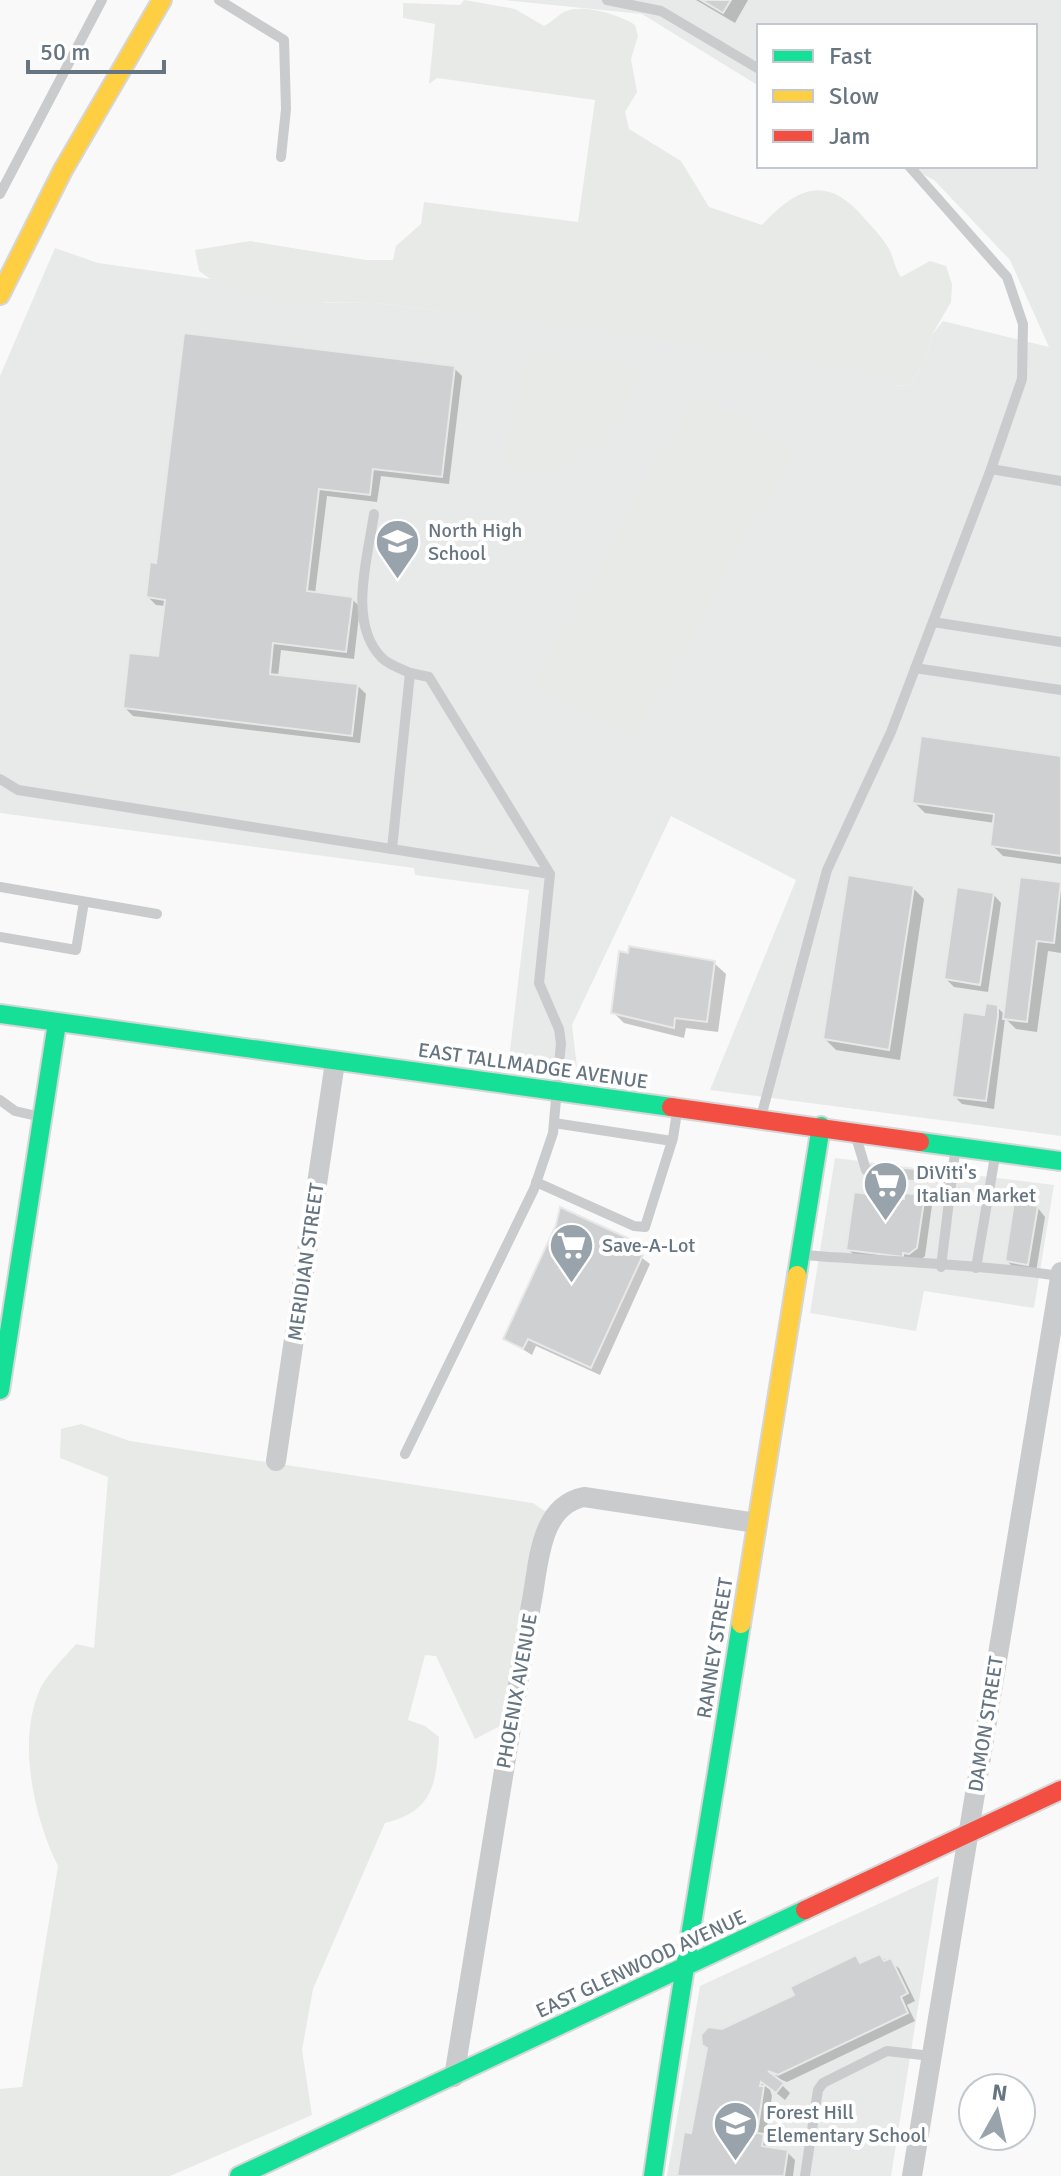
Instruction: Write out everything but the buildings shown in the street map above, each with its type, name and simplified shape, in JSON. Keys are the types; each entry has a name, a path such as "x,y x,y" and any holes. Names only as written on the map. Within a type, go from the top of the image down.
{"street":[{"path":"0,295 6,263 162,0"},
{"name":"EAST TALLMADGE AVENUE","path":"0,1014 1061,1161"},
{"path":"0,1390 57,1023"},
{"name":"MERIDIAN STREET","path":"276,1461 335,1062"},
{"name":"RANNEY STREET","path":"653,2176 682,1968 696,1908 821,1126"},
{"name":"DAMON STREET","path":"912,2176 1061,1274"},
{"name":"PHOENIX AVENUE","path":"454,2077 531,1605 544,1535 557,1509 569,1500 584,1497 756,1523"},
{"name":"EAST GLENWOOD AVENUE","path":"239,2176 1061,1790"}],"lane":[{"path":"0,194 102,0"},
{"path":"219,0 284,40 286,109 281,157"},
{"path":"607,0 661,11 757,68"},
{"path":"761,1119 827,870 891,732 1022,379 1023,324 1007,277 911,168"},
{"path":"991,469 1061,481"},
{"path":"374,514 363,597 366,631 382,659 410,673 429,677 550,874 539,983 559,1029 554,1123 536,1182 405,1454"},
{"path":"933,622 1061,642"},
{"path":"915,668 1061,690"},
{"path":"392,849 410,673"},
{"path":"0,779 18,790 550,874"},
{"path":"0,887 157,914"},
{"path":"0,937 76,950 84,902"},
{"path":"0,1100 15,1111 41,1117"},
{"path":"536,1182 634,1226 645,1227 672,1141 678,1108"},
{"path":"554,1123 672,1141"},
{"path":"855,1131 866,1170 952,1179"},
{"path":"941,1267 956,1146"},
{"path":"976,1268 996,1151"},
{"path":"802,1254 941,1267 990,1266 1061,1274"},
{"path":"805,2176 818,2090 823,2083 887,2051 931,2056"}],"shaded area":[{"path":"464,0 515,9 544,26 574,9 612,14 635,25 638,36 631,59 637,92 625,112 629,129 681,161 709,207 762,225 788,201 801,194 813,190 826,191 851,205 875,230 889,249 901,277 930,261 946,266 952,284 951,302 932,335 925,361 910,385 896,386 890,376 627,335 374,303 276,302 243,295 219,285 199,271 195,250 250,241 366,260 393,260 396,246 421,224 424,202 578,222 595,100 437,78 429,84 435,24 403,18 403,3 460,5"},
{"name":"North High School","path":"504,0 1061,0 1061,1136 710,1090 796,880 671,816 572,1025 577,1067 509,1059 529,890 415,875 414,868 0,813 0,376 55,248 98,263 217,280 327,303 374,303 904,369 897,386 910,385 925,361 932,335 943,321 1049,347 1010,260 934,180 910,168 1037,168 1037,24 757,24 757,85 642,14"},
{"path":"537,352 639,365 623,418 556,475 503,468 520,370"},
{"path":"695,393 795,448 635,739 534,684"},
{"path":"835,1158 1054,1185 1034,1308 924,1291 916,1331 810,1313"},
{"path":"81,1424 130,1441 533,1503 549,1514 504,1724 475,1739 436,1656 425,1655 408,1720 425,1726 439,1737 434,1781 430,1792 414,1811 385,1823 313,1989 302,2050 312,2115 170,2176 0,2176 0,2089 22,2087 58,1866 35,1802 29,1754 30,1730 44,1681 76,1644 94,1648 108,1477 60,1458 61,1429"},
{"path":"939,1876 891,2176 667,2176 700,1986"}],"traffic: fast":[{"path":"0,1014 671,1107"},
{"path":"0,1390 57,1023"},
{"path":"797,1275 821,1126"},
{"path":"920,1142 1061,1161"},
{"path":"653,2176 741,1624"},
{"path":"239,2176 805,1910"}],"traffic: slow":[{"path":"0,295 63,170 162,0"},
{"path":"741,1624 797,1275"}],"traffic: jam":[{"path":"671,1107 920,1142"},
{"path":"805,1910 1061,1790"}],"place":[{"name":"North High School","path":"397,580"},
{"name":"DiViti's Italian Market","path":"885,1223"},
{"name":"Save-A-Lot","path":"571,1284"},
{"name":"Forest Hill Elementary School","path":"735,2162"}]}
